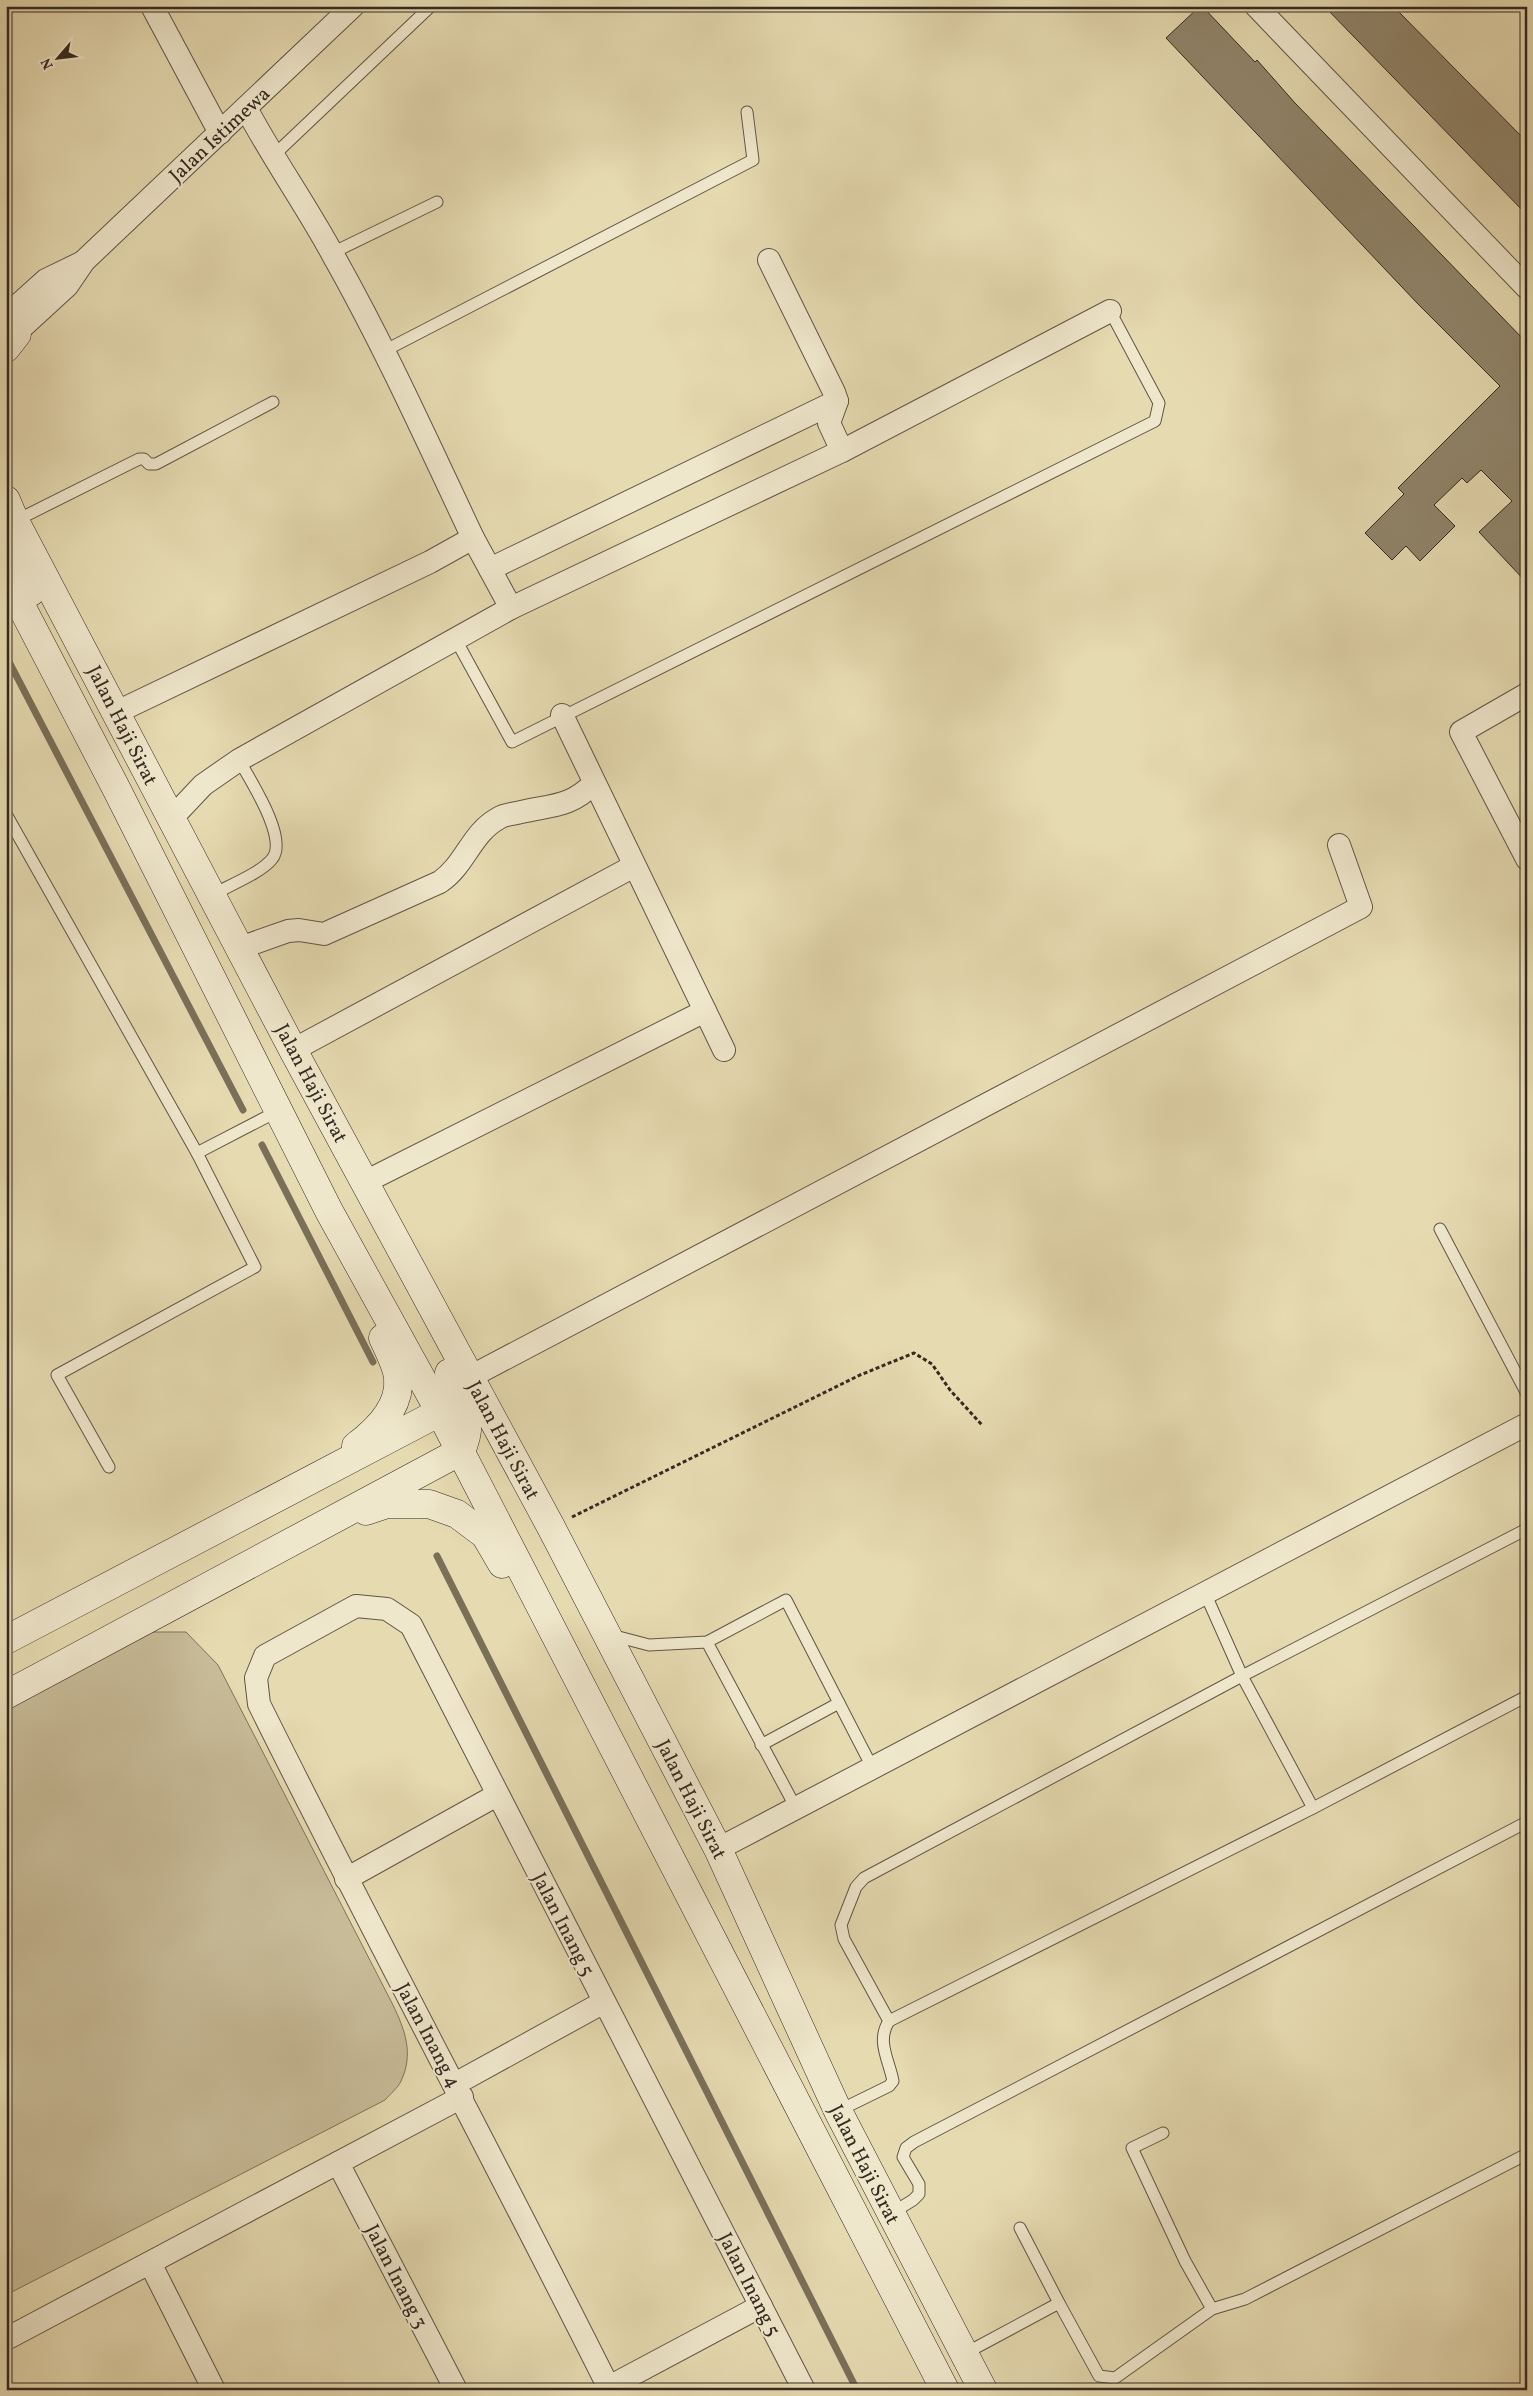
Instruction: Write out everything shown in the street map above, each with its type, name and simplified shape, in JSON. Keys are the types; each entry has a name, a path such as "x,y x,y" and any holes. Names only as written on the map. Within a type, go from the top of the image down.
{"main road":[{"name":"Jalan Haji Sirat","path":"11,510 171,819 607,1634 718,1849 838,2111 983,2390"},
{"path":"6,547 59,643 89,710 117,790"},
{"name":"Jalan Haji Sirat","path":"6,577 117,790 329,1210 461,1451 945,2390"},
{"path":"171,819 164,854 227,980 250,1056"},
{"path":"6,1695 461,1451 468,1436 462,1398 332,1142 294,1050"},
{"path":"320,1475 376,1431 395,1400 398,1378 329,1210"},
{"path":"6,1640 440,1412 458,1415 484,1438 522,1509 530,1517 551,1527"},
{"path":"323,1526 387,1504 430,1504 457,1514 485,1535 664,1868 724,1959"}],"street":[{"path":"152,6 220,133"},
{"name":"Jalan Istimewa","path":"9,335 67,286 84,261 353,6"},
{"path":"1256,6 1527,288"},
{"path":"246,108 272,157 332,253 384,351 473,538 511,608"},
{"path":"769,260 836,401 829,423 842,451"},
{"path":"171,819 203,785 239,760 511,608 842,451 1110,311"},
{"path":"490,569 836,401"},
{"path":"117,712 430,562 473,538"},
{"path":"1527,694 1461,732 1527,860"},
{"path":"562,716 724,1050"},
{"path":"240,948 275,934 288,931 299,930 324,934 440,882 452,873 485,827 501,816 543,806 567,804 582,795 594,783"},
{"path":"470,1376 1361,907 1339,845"},
{"path":"294,1050 634,866"},
{"path":"365,1182 704,1011"},
{"path":"718,1849 1527,1424"},
{"name":"Jalan Inang 5","path":"256,1678 265,1656 356,1606 387,1609 411,1625 804,2390"},
{"name":"Jalan Inang 4","path":"256,1678 259,1704 346,1879 458,2090 609,2388"},
{"path":"346,1879 497,1795"},
{"path":"6,2339 338,2163 604,2002"},
{"name":"Jalan Inang 3","path":"338,2163 456,2390"},
{"path":"150,2263 214,2390"},
{"path":"609,2388 761,2306"}],"lane":[{"path":"272,157 431,6"},
{"path":"384,351 753,160 747,112"},
{"path":"332,253 437,202"},
{"path":"456,640 512,742 1155,421 1159,403 1110,311"},
{"path":"11,510 139,458 144,459 149,464 156,464 273,402"},
{"path":"212,895 266,865 273,858 276,850 277,839 273,827 239,760"},
{"path":"6,814 197,1153 256,1267 57,1374 108,1467"},
{"path":"197,1153 278,1111"},
{"path":"1440,1229 1527,1394"},
{"path":"889,2022 844,1939 841,1925 856,1887 864,1878 1242,1676 1527,1528"},
{"path":"1205,1592 1242,1676 1313,1808"},
{"path":"607,1634 649,1645 707,1642 786,1600 872,1767"},
{"path":"707,1642 796,1808"},
{"path":"838,2111 889,2086 893,2081 882,2041 884,2030 889,2022 1313,1808 1527,1696"},
{"path":"761,1745 839,1703"},
{"path":"890,2214 913,2200 919,2194 919,2184 903,2157 906,2148 914,2142 1527,1822"},
{"path":"1163,2133 1132,2148 1185,2261 1212,2309"},
{"path":"1020,2228 1099,2376 1115,2378 1212,2309 1245,2299 1527,2154"},
{"path":"964,2354 1059,2303"},
{"path":"1521,2390 1527,2387"}],"path":[{"path":"551,1527 860,1375 914,1353 922,1356 932,1364 950,1390 982,1425"}],"shaded area":[{"path":"147,1632 186,1632 218,1665 393,2005 406,2042 407,2061 405,2071 400,2084 385,2100 6,2295 6,1707"}],"building":[{"path":"1200,6 1255,62 1257,60 1295,103 1527,343 1527,583 1479,532 1512,501 1481,470 1467,483 1462,478 1434,505 1455,526 1420,561 1406,546 1392,560 1365,533 1404,494 1398,488 1500,386 1418,304 1166,38"},
{"path":"1324,6 1393,6 1527,142 1527,215"}],"waterway":[{"path":"6,656 243,1110"},
{"path":"262,1145 373,1362"},
{"path":"437,1556 857,2390"}]}
